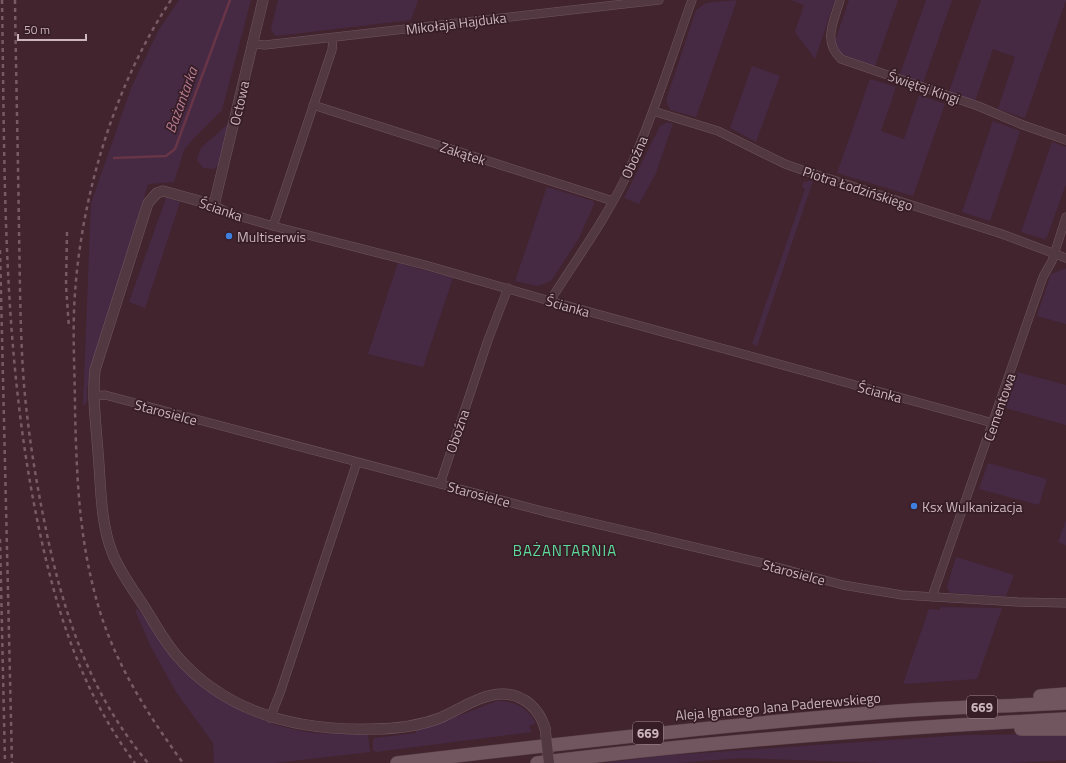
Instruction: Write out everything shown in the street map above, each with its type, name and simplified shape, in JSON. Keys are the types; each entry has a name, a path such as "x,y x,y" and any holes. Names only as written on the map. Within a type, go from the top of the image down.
{"main road":[{"path":"899,711 962,701 1066,694"},
{"name":"Aleja Ignacego Jana Paderewskiego","path":"398,763 630,735 899,711 1066,703"},
{"name":"669","path":"537,763 685,746 867,731 1066,718"},
{"path":"867,731 928,733 979,730 1066,729"}],"street":[{"name":"Octowa","path":"214,205 263,0"},
{"name":"Mikołaja Hajduka","path":"253,44 264,45 333,38 659,0"},
{"name":"Oboźna","path":"550,302 613,201 630,169 653,111 692,0"},
{"name":"Świętej Kingi","path":"840,0 829,38 834,52 841,59 978,106 1023,125 1066,140"},
{"path":"273,226 332,50 333,38"},
{"name":"Zakątek","path":"312,106 613,201"},
{"name":"Piotra Łodzińskiego","path":"653,111 718,131 785,164 981,227 1066,258"},
{"name":"Ścianka","path":"94,396 96,370 148,203 157,194 163,191 214,205 228,213 273,226 425,264 550,302 993,423"},
{"name":"Cementowa","path":"932,597 1043,277 1052,261 1066,217"},
{"name":"Oboźna","path":"440,484 488,340 508,288"},
{"name":"Starosielce","path":"94,396 104,395 546,512 762,563 843,585 902,595 1018,602 1066,603"},
{"path":"94,396 102,498 106,531 112,552 126,578 165,639 177,656 194,673 227,699 246,708 270,718 318,727 393,728 438,718 486,698 504,694 519,698 529,703 542,718 545,728 549,763"},
{"path":"270,718 280,693 356,462"}],"shaded area":[{"path":"179,0 251,0 222,110 184,150 174,182 148,184 92,368 89,386 87,386 87,402 83,406 91,203 132,86 158,31"},
{"path":"278,0 418,0 411,20 276,36 271,30"},
{"path":"737,0 696,117 670,110 666,101 696,10 706,3"},
{"path":"791,0 835,0 815,59 795,32 804,5"},
{"path":"849,0 898,0 875,66 838,53 834,44"},
{"path":"926,0 952,0 923,83 900,74"},
{"path":"981,0 1066,0 1025,118 998,109 1015,57 993,49 975,101 949,92"},
{"path":"752,66 780,76 756,142 730,128"},
{"path":"870,79 896,87 881,131 904,139 919,95 945,104 913,196 837,173"},
{"path":"993,121 1020,131 990,221 962,212"},
{"path":"230,122 220,163 214,169 203,168 197,160 201,148"},
{"path":"668,122 673,124 655,175 639,204 624,198 660,126"},
{"path":"1052,142 1066,147 1066,184 1047,237 1044,239 1021,232"},
{"path":"809,180 813,181 757,346 752,344 805,189 802,187 804,181 808,182"},
{"path":"547,187 593,201 594,204 579,238 551,281 538,286 515,281"},
{"path":"166,198 180,202 145,308 129,302"},
{"path":"398,263 453,278 423,367 368,354"},
{"path":"1066,269 1066,324 1037,316 1051,274"},
{"path":"1017,372 1066,385 1066,425 1005,408"},
{"path":"988,463 1047,479 1039,505 979,489"},
{"path":"1066,520 1066,545 1058,542"},
{"path":"956,557 1014,575 1006,596 950,593 947,587"},
{"path":"940,607 1002,608 977,679 903,684 929,609 940,610"},
{"path":"137,609 147,620 173,659 188,674 220,699 256,718 295,730 329,734 368,734 370,752 274,763 214,763 213,743 176,692 151,647 135,610"},
{"path":"497,701 515,704 529,713 536,723 529,726 532,732 376,752 373,750 373,740 375,738 416,733 416,730 445,721"},
{"path":"1066,734 1066,760 1010,763 880,763 743,758 677,763 603,763 672,755 964,735"}],"waterway":[{"name":"Bażantarka","path":"114,158 166,156 175,149 230,0"}],"railway":[{"path":"2,0 5,196 11,326 17,391 37,519 52,584 72,647 99,706 135,763"},
{"path":"15,0 22,346 26,407 35,471 59,586 77,640 100,691 114,716 148,763"},
{"path":"171,0 133,67 118,103 94,178 85,217 79,255 74,308 74,352 80,514 88,564 94,589 108,635 126,674 158,728 183,763"},
{"path":"67,232 66,285 69,328"},
{"path":"0,250 12,763"},
{"path":"0,539 5,763"}],"place":[{"name":"Multiserwis","path":"229,236"},
{"name":"Ksx Wulkanizacja","path":"914,506"}],"district":[{"name":"BAŻANTARNIA","path":"565,550"}]}
